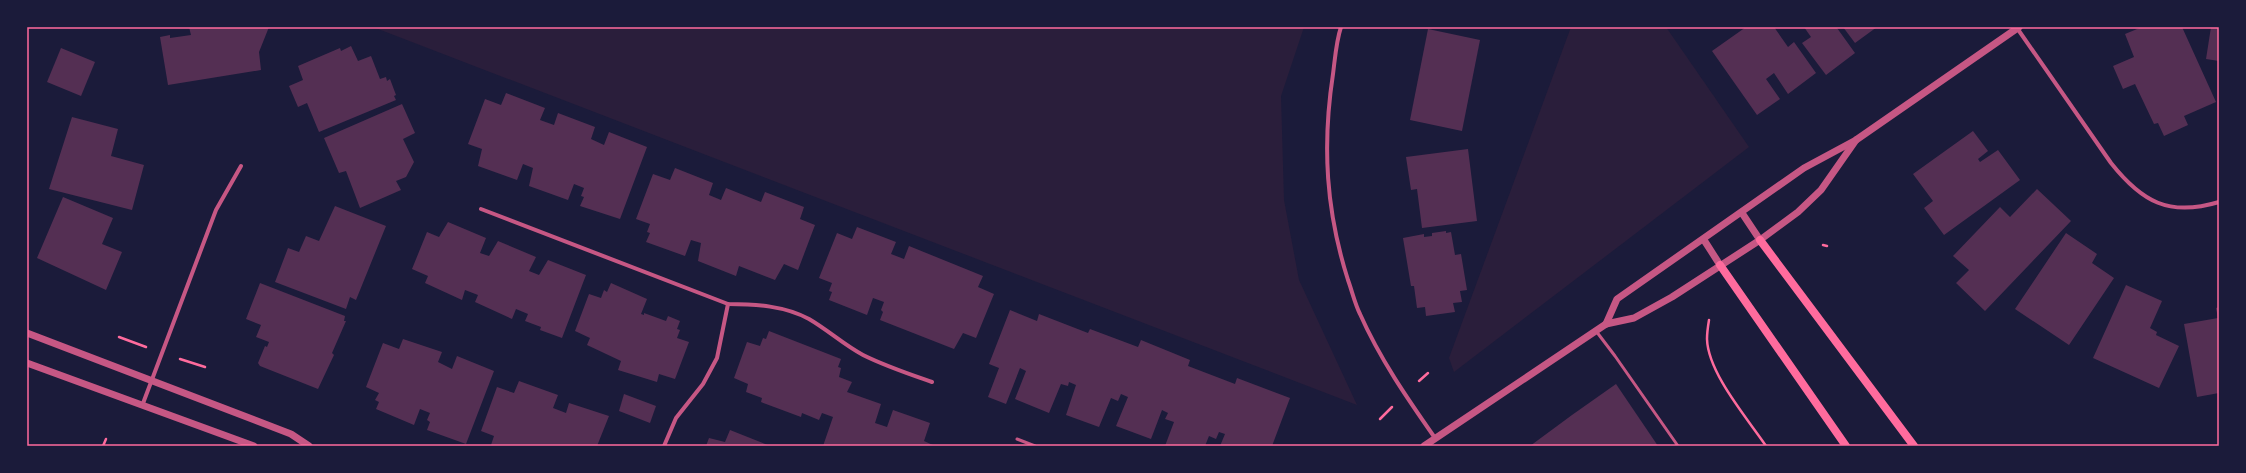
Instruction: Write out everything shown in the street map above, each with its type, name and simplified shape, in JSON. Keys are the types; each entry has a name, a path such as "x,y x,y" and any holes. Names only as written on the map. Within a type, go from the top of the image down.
{"main road":[{"path":"1760,240 1914,446"},
{"path":"1720,265 1846,446"}],"street":[{"path":"1341,27 1327,112 1326,153 1330,206 1337,244 1359,313 1393,377 1435,438"},
{"path":"1606,324 1617,298 1704,240 1804,168 1856,140 2018,28 2111,163 2128,184 2140,194 2157,203 2177,208 2201,208 2219,202"},
{"path":"1424,446 1460,424 1606,324 1634,318 1672,297 1760,240 1798,212 1821,190 1856,140"},
{"path":"141,406 216,210 241,166"},
{"path":"481,209 728,304 754,304 790,312 808,319 873,360 932,382"},
{"path":"1742,213 1760,240"},
{"path":"1704,240 1720,265"},
{"path":"664,446 676,418 703,384 717,358 728,304"},
{"path":"27,333 291,434 309,446"},
{"path":"27,363 141,406 254,446"}],"lane":[{"path":"1596,331 1616,356 1678,446"},
{"path":"1017,439 1035,446"}],"path":[{"path":"1823,245 1827,246"},
{"path":"1709,320 1707,340 1712,359 1722,379 1766,446"},
{"path":"102,446 106,439"}],"shaded area":[{"path":"373,27 1304,27 1281,96 1284,200 1299,280 1357,405"},
{"path":"1571,27 1666,27 1749,147 1454,372 1449,358"}],"building":[{"path":"189,27 269,27 259,52 261,70 168,85 160,37 170,35 170,38 191,35"},
{"path":"1746,27 1774,27 1788,47 1794,42 1816,73 1788,94 1774,73 1766,79 1780,99 1757,115 1712,51"},
{"path":"1804,27 1838,27 1837,28 1855,53 1826,75 1802,43 1811,37"},
{"path":"1843,27 1877,27 1855,43"},
{"path":"2142,27 2182,27 2216,102 2184,116 2188,125 2164,136 2158,123 2154,124 2135,84 2123,89 2113,66 2134,57 2125,34"},
{"path":"2211,27 2219,27 2219,61 2206,59"},
{"path":"1428,29 1480,40 1462,131 1410,120"},
{"path":"351,46 358,61 371,56 380,79 386,77 387,81 390,79 396,95 394,96 396,100 319,132 307,103 298,107 289,86 303,80 298,66 340,48 341,51"},
{"path":"61,48 95,62 81,96 47,82"},
{"path":"506,93 545,108 540,120 554,125 558,113 595,127 591,139 604,145 609,132 647,147 620,219 580,206 584,197 581,196 584,188 574,184 568,200 529,186 533,168 523,164 517,180 478,166 482,149 468,144 485,99 501,105"},
{"path":"402,104 415,133 403,139 414,162 406,177 396,181 401,190 360,208 346,171 339,173 324,138"},
{"path":"72,117 118,129 111,156 144,165 132,210 49,189"},
{"path":"1973,131 1988,151 1978,159 1980,162 1998,150 2020,180 1944,235 1924,208 1933,201 1913,174"},
{"path":"1468,149 1477,221 1422,228 1417,189 1411,190 1406,157"},
{"path":"675,168 713,183 709,195 721,200 726,188 761,202 765,192 804,207 800,219 815,225 798,270 784,264 775,280 739,266 736,276 698,261 701,243 691,240 685,256 646,242 650,233 647,232 650,224 636,219 653,174 670,180"},
{"path":"2037,189 2071,221 1985,311 1956,283 1969,270 1953,256 2000,207 2010,217"},
{"path":"63,197 113,218 102,244 122,252 106,290 37,258"},
{"path":"335,206 386,226 356,300 350,297 346,309 275,282 288,248 299,252 306,236 319,241"},
{"path":"448,222 486,238 480,253 489,256 498,241 536,257 529,271 539,275 548,260 586,275 562,338 540,330 541,327 525,321 528,314 516,309 512,319 475,302 478,295 465,290 462,300 425,283 428,276 412,269 427,232 439,237"},
{"path":"857,227 896,242 891,254 904,259 909,246 983,276 978,287 994,294 976,338 963,333 954,349 880,320 884,302 873,298 867,315 829,300 832,292 829,291 832,283 819,278 837,233 852,239"},
{"path":"1446,231 1446,233 1451,232 1455,255 1461,254 1467,290 1460,291 1462,302 1453,303 1455,312 1426,316 1425,307 1417,308 1414,286 1411,286 1403,238 1424,234 1424,237 1432,236 1432,233"},
{"path":"2066,233 2097,254 2092,263 2114,278 2069,345 2015,309"},
{"path":"260,283 345,316 344,321 346,321 332,353 334,355 318,389 260,366 258,363 265,346 267,347 269,342 256,337 261,325 246,319"},
{"path":"611,283 647,299 641,314 644,315 644,313 666,321 668,316 680,321 677,329 680,330 677,338 689,342 675,379 659,374 657,382 618,370 621,361 587,345 590,338 575,331 589,294 601,298 604,290 607,292"},
{"path":"2126,285 2162,301 2150,328 2157,332 2156,335 2179,346 2159,388 2093,358"},
{"path":"2219,307 2219,393 2197,397 2184,324 2218,318 2216,308"},
{"path":"1010,310 1037,321 1039,314 1088,333 1090,329 1138,347 1141,340 1190,360 1188,366 1235,384 1237,378 1290,398 1272,446 1220,446 1225,434 1219,432 1216,439 1209,436 1205,446 1165,446 1174,422 1165,419 1168,413 1162,410 1151,439 1116,426 1128,397 1121,394 1118,401 1111,398 1099,427 1066,415 1076,385 1069,382 1068,386 1061,384 1049,413 1015,399 1026,371 1020,368 1006,404 988,397 999,368 989,364"},
{"path":"769,331 841,359 838,367 841,368 839,377 852,382 847,392 881,404 875,423 887,427 893,410 930,423 924,441 935,446 823,446 833,417 822,413 819,420 802,413 801,417 761,402 762,398 746,392 748,384 734,378 747,342 760,346 763,338 766,339"},
{"path":"403,339 442,352 438,362 452,369 457,356 494,371 466,444 427,430 430,422 427,420 430,413 420,409 414,425 376,409 379,402 375,400 379,393 366,387 383,343 399,349"},
{"path":"519,381 558,395 553,408 566,413 569,403 609,416 597,446 491,445 494,436 481,431 497,387 514,393"},
{"path":"1616,384 1658,446 1530,446 1572,415"},
{"path":"624,394 656,406 650,423 619,411"},
{"path":"730,430 770,446 706,446 709,438 725,442"}]}
